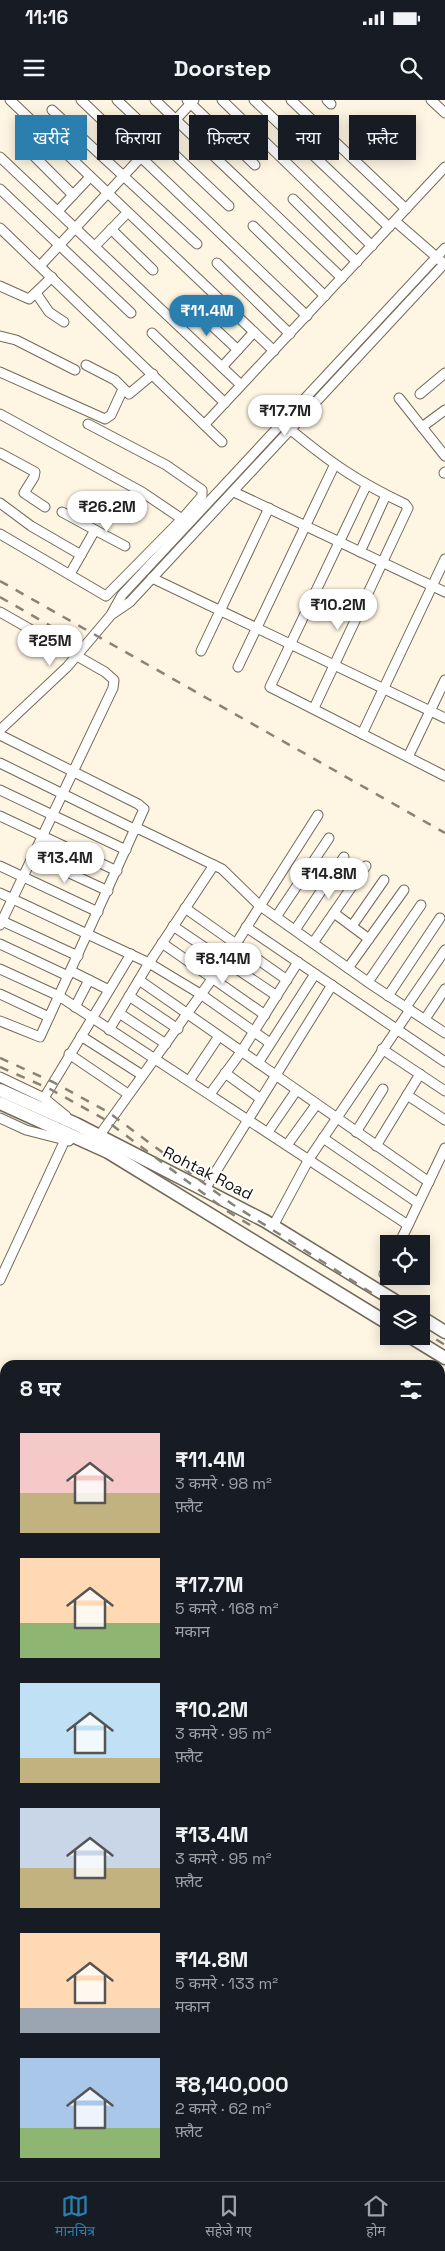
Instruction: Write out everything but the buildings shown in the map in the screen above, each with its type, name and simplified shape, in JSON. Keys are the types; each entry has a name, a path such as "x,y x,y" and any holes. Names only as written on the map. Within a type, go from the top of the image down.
{"highway":[{"path":"0,1090 40,1109 108,1152"},
{"path":"0,1103 40,1109"},
{"name":"Rohtak Road","path":"40,1109 76,1124 205,1189 273,1226 385,1295"},
{"name":"Rohtak Road","path":"108,1152 380,1318"},
{"path":"430,1323 445,1332"},
{"path":"424,1345 445,1358"}],"street":[{"path":"10,100 274,351"},
{"path":"81,100 97,115"},
{"path":"117,100 134,115"},
{"path":"155,100 172,115"},
{"path":"222,100 372,246"},
{"path":"254,100 278,123"},
{"path":"291,100 406,209"},
{"path":"431,100 445,113"},
{"path":"179,115 190,101 255,165"},
{"path":"52,110 122,177 197,244"},
{"path":"179,122 342,278"},
{"path":"0,157 241,385"},
{"path":"179,157 229,206"},
{"path":"38,160 73,195"},
{"path":"40,266 138,160"},
{"path":"144,160 307,316"},
{"path":"111,615 130,602 445,264 392,224 319,160"},
{"path":"205,424 445,167"},
{"path":"58,211 90,177"},
{"path":"0,189 131,313"},
{"path":"293,199 357,262"},
{"path":"94,246 127,213"},
{"path":"253,226 325,296"},
{"path":"0,228 222,442"},
{"path":"111,229 153,270"},
{"path":"0,730 78,655 111,615 122,595 445,248"},
{"path":"217,263 290,334"},
{"path":"0,286 26,298 36,293 52,277"},
{"path":"36,293 49,312 64,322"},
{"path":"192,306 238,350"},
{"path":"222,368 254,332"},
{"path":"152,333 225,403"},
{"path":"0,336 16,340 75,370"},
{"path":"86,365 111,378 124,390 132,393 153,374"},
{"path":"0,372 105,419 111,416 124,390"},
{"path":"420,394 445,373"},
{"path":"398,398 443,450"},
{"path":"422,428 445,410"},
{"path":"0,414 142,492 182,519"},
{"path":"0,534 106,596 182,519 202,496 202,490 166,465 88,424"},
{"path":"291,430 334,466 366,486 405,504 408,508 384,563 314,708"},
{"path":"0,453 35,472 24,493 45,507"},
{"path":"238,667 334,466"},
{"path":"366,486 270,687 445,776"},
{"path":"234,492 445,592"},
{"path":"360,552 386,495"},
{"path":"0,503 31,526 81,555"},
{"path":"201,651 269,508"},
{"path":"62,512 125,546"},
{"path":"70,574 95,530"},
{"path":"362,734 445,559"},
{"path":"152,578 445,718"},
{"path":"0,612 78,655 114,680 113,688 1,922 78,956"},
{"path":"408,757 445,680"},
{"path":"0,735 141,806 143,814 40,1037 0,1021"},
{"path":"0,764 214,865 259,905 388,996 445,1032"},
{"path":"0,790 126,850"},
{"path":"99,1136 202,995 318,815"},
{"path":"0,816 117,872"},
{"path":"276,917 329,838"},
{"path":"33,856 108,891"},
{"path":"295,930 344,857"},
{"path":"109,1030 149,963 214,865"},
{"path":"0,866 98,912"},
{"path":"313,944 366,866"},
{"path":"352,926 384,880"},
{"path":"348,968 404,890"},
{"path":"0,893 149,963 202,995 270,1043"},
{"path":"368,982 421,905"},
{"path":"185,908 287,980"},
{"path":"334,913 369,939"},
{"path":"388,996 440,918"},
{"path":"173,926 277,996"},
{"path":"246,927 445,1062"},
{"path":"162,943 265,1015"},
{"path":"0,944 70,974 90,980 109,990"},
{"path":"273,1226 322,1138 396,1028 445,950"},
{"path":"0,1077 40,1109 69,1054 131,954"},
{"path":"210,1094 241,1052 298,962"},
{"path":"0,969 59,996 91,1019 155,1058 408,1224"},
{"path":"258,1063 315,974"},
{"path":"75,1007 90,980"},
{"path":"139,980 429,1182"},
{"path":"205,1189 332,985"},
{"path":"425,1019 445,990"},
{"path":"0,994 49,1017"},
{"path":"130,996 178,1029"},
{"path":"119,1014 166,1044"},
{"path":"80,1036 142,1075"},
{"path":"190,1081 219,1036"},
{"path":"382,1049 445,1091"},
{"path":"69,1054 128,1094"},
{"path":"226,1073 261,1100"},
{"path":"376,1146 420,1074"},
{"path":"356,1132 383,1089"},
{"path":"268,1132 296,1091"},
{"path":"407,1095 445,1120"},
{"path":"287,1145 316,1104"},
{"name":"Rohtak Road","path":"0,1118 26,1130 108,1152"},
{"path":"322,1138 418,1203"},
{"path":"0,1280 65,1140"},
{"path":"403,1235 445,1148"}],"railway":[{"path":"0,581 445,833"},
{"path":"0,597 61,632"},
{"path":"0,1058 53,1082 108,1112 232,1204 380,1298"},
{"path":"0,1067 50,1089 104,1119 227,1211 255,1228"},
{"path":"430,1336 445,1345"}]}
